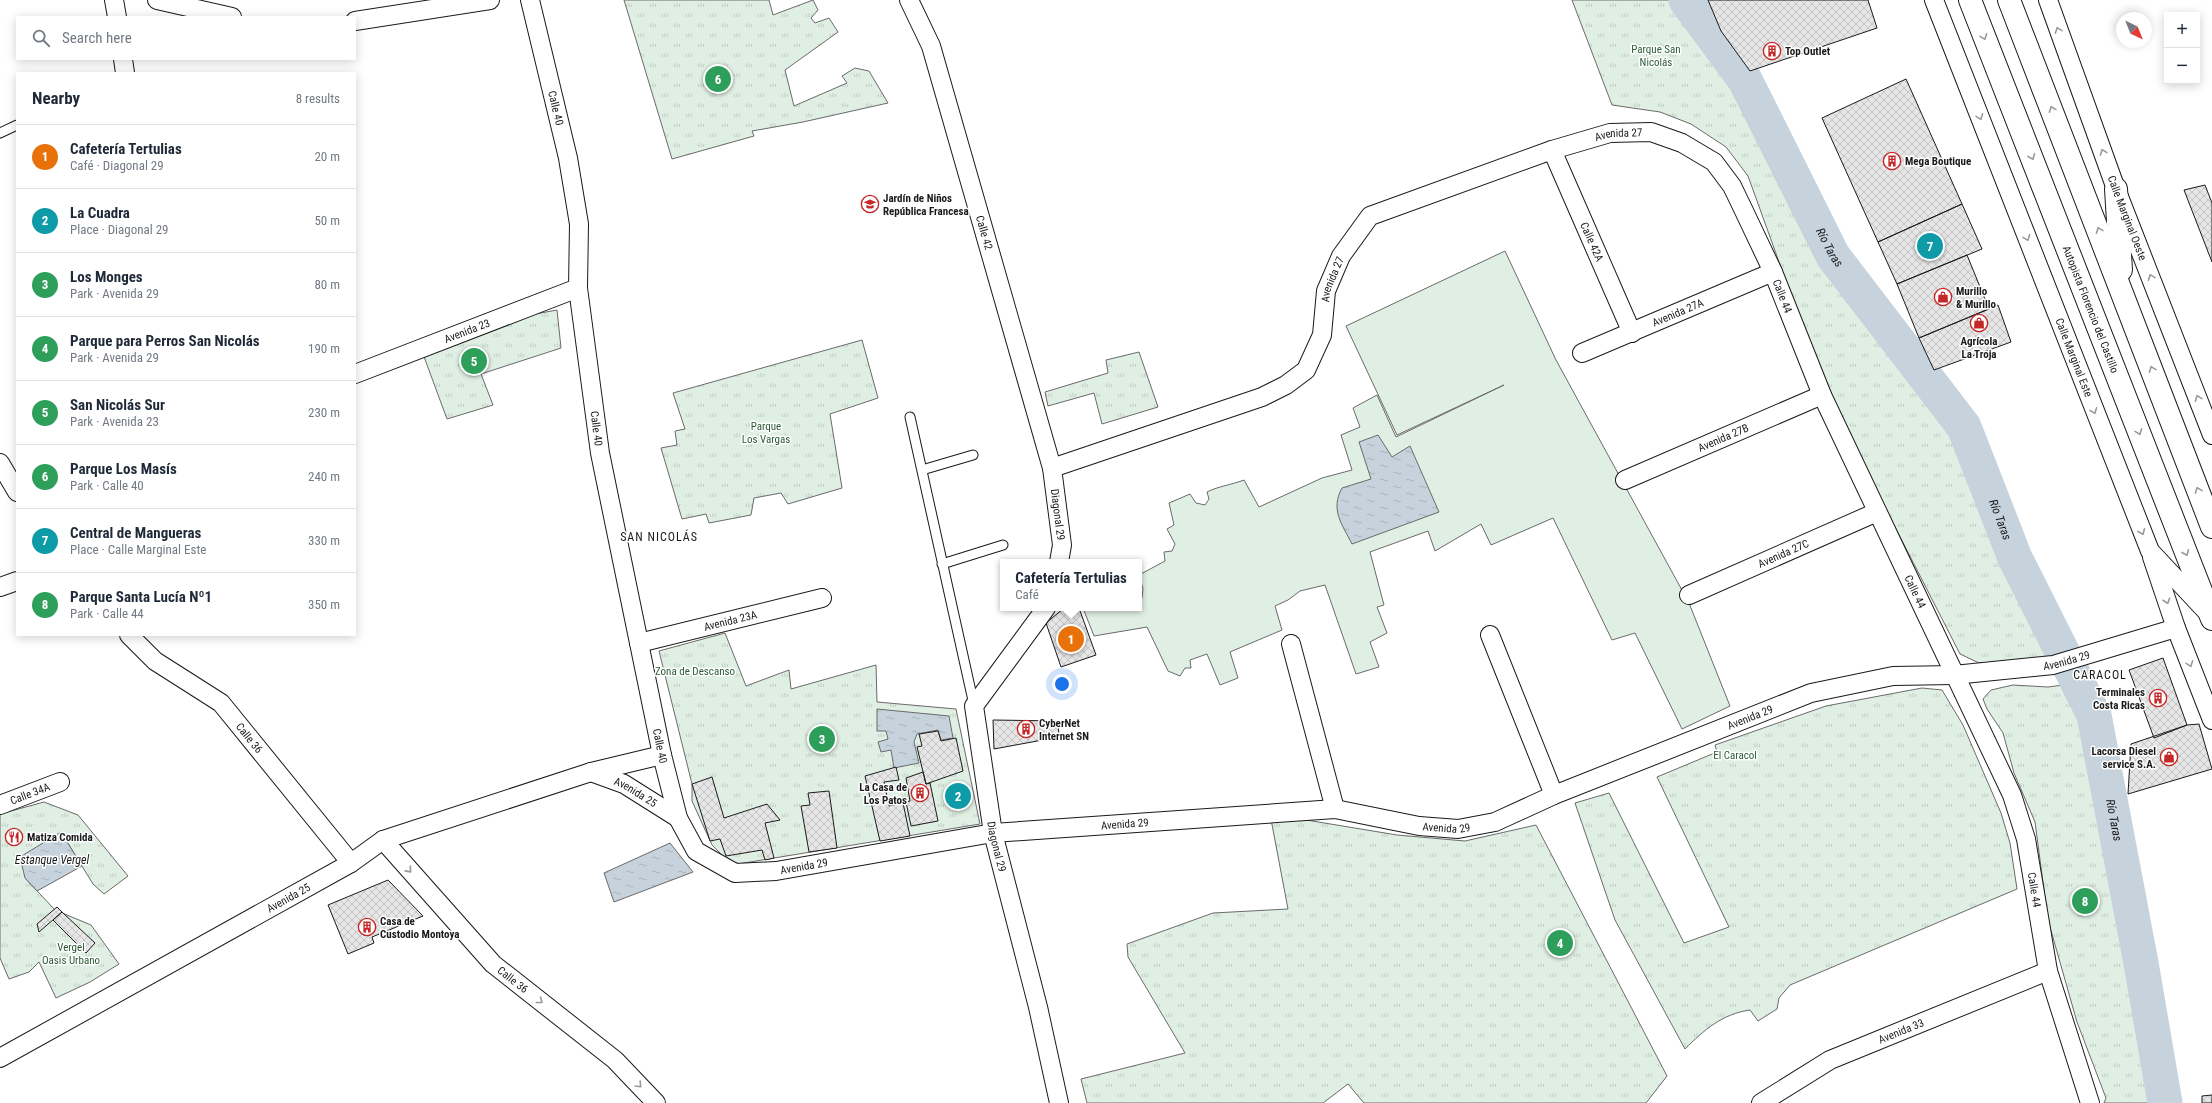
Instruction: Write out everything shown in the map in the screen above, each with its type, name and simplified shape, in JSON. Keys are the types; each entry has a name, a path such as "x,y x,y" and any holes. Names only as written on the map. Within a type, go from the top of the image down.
{"highway":[{"name":"Autopista Florencio del Castillo","path":"1970,0 2212,618"},
{"path":"2009,0 2212,527"},
{"path":"2116,189 2123,293"}],"street":[{"path":"114,0 117,16"},
{"path":"157,0 228,16"},
{"path":"356,21 490,0"},
{"name":"Calle 40","path":"530,0 570,172 579,224 578,288 600,454 662,755 678,818 696,850"},
{"name":"Calle 42","path":"909,0 931,46 1052,468"},
{"name":"Calle Marginal Este","path":"1934,0 2150,551 2212,618"},
{"name":"Calle Marginal Oeste","path":"2048,0 2116,189 2212,435"},
{"path":"123,60 125,72"},
{"name":"Avenida 27","path":"1052,468 1262,397 1286,385 1306,370 1322,335 1326,291 1338,263 1370,216 1552,150 1610,133 1651,132"},
{"name":"Calle 44","path":"1651,132 1682,143 1714,162 1732,186 1773,272 1822,395 2012,795 2026,839 2048,972 2090,1103"},
{"name":"Calle 42A","path":"1552,150 1632,333"},
{"name":"Avenida 27A","path":"1582,353 1773,272"},
{"name":"Avenida 23","path":"356,374 578,288"},
{"name":"Avenida 27B","path":"1625,480 1822,395"},
{"path":"0,463 16,490"},
{"name":"Diagonal 29","path":"1052,468 1062,545 1060,559"},
{"name":"Avenida 27C","path":"1689,595 1877,512"},
{"path":"2150,551 2176,628 2212,720"},
{"path":"0,587 16,581"},
{"name":"Avenida 23A","path":"639,643 822,598"},
{"path":"974,706 1044,611"},
{"name":"Avenida 29","path":"696,850 735,873 776,871 993,833 1335,809 1419,826 1458,829 1495,822 1554,796 1811,693 1893,676 1954,675 2053,665 2078,659 2176,628"},
{"path":"1490,635 1554,796"},
{"name":"Calle 36","path":"130,636 155,661 221,703 351,863"},
{"path":"1291,644 1335,809"},
{"name":"Diagonal 29","path":"974,706 993,833 1038,1007 1059,1103"},
{"name":"Avenida 25","path":"0,1058 351,863 383,840 591,772 662,755"},
{"name":"Avenida 25","path":"591,772 624,784 678,818"},
{"name":"Calle 34A","path":"0,805 60,782"},
{"name":"Calle 36","path":"383,840 493,964 615,1060 656,1103"},
{"name":"Avenida 33","path":"1763,1102 1830,1060 2048,972"}],"lane":[{"path":"0,133 16,125"},
{"path":"910,417 974,706"},
{"path":"922,470 973,455"},
{"path":"942,564 1003,546"}],"green space":[{"path":"624,0 769,0 773,15 813,0 818,10 811,18 815,23 829,18 838,32 785,70 794,106 847,83 842,76 855,68 869,71 888,103 803,122 752,131 754,136 672,159"},
{"name":"Parque San Nicolás","path":"1572,0 1684,0 1742,79 1831,259 1941,405 1962,429 2014,562 2064,658 1979,663 1960,654 1826,392 1748,176 1726,147 1691,124 1660,112 1612,105"},
{"path":"1505,251 1556,360 1689,603 1730,706 1682,729 1635,633 1612,640 1553,518 1491,545 1481,524 1435,551 1428,531 1370,552 1384,605 1377,607 1387,633 1370,642 1379,667 1356,674 1325,585 1300,591 1288,600 1275,606 1282,630 1230,652 1238,678 1220,685 1207,654 1190,660 1191,668 1185,668 1180,676 1168,671 1147,627 1094,636 1084,611 1142,611 1142,573 1165,561 1164,552 1172,551 1175,544 1167,529 1174,525 1169,503 1190,494 1196,503 1205,505 1209,499 1207,492 1244,480 1259,507 1322,478 1352,470 1341,435 1360,427 1353,408 1377,395 1396,437 1504,385 1397,435 1346,326"},
{"path":"557,310 561,348 481,374 493,405 447,419 423,354 519,317"},
{"name":"Parque Los Vargas","path":"862,340 878,398 830,414 842,488 788,504 781,493 754,498 751,515 709,523 706,514 682,519 661,448 677,445 675,431 685,429 673,393"},
{"path":"1139,352 1158,407 1102,424 1094,393 1048,406 1045,392 1108,373 1106,360"},
{"name":"Zona de Descanso","path":"725,633 746,686 789,670 791,689 876,665 877,702 956,709 980,824 732,865 712,845 692,801 692,784 659,651"},
{"path":"2079,683 2098,733 2121,883 2155,1076 2165,1103 2104,1103 2106,1098 2077,1022 2048,920 2035,822 2014,773 2003,733 1987,709 1983,699 1991,690 2013,685 2048,687"},
{"name":"El Caracol","path":"1922,688 1942,690 1963,725 2001,813 2010,843 2017,889 1790,985 1779,998 1777,1009 1758,1021 1750,1010 1731,1015 1707,1029 1685,1049 1615,920 1575,803 1609,793 1684,943 1729,927 1657,777 1717,752 1715,745 1826,706"},
{"name":"Vergel Oasis Urbano","path":"44,802 78,815 128,876 104,894 93,884 61,832 25,878 55,910 91,925 119,964 90,982 56,998 39,962 29,972 9,979 0,958 0,814"},
{"path":"1270,814 1397,835 1465,841 1536,825 1667,1076 1646,1103 1364,1103 1348,1084 1323,1103 1087,1103 1081,1079 1185,1053 1128,957 1127,944 1213,913 1288,909"}],"water":[{"path":"1378,435 1392,457 1410,446 1439,512 1352,544 1341,523 1337,510 1337,503 1342,488 1371,479 1359,442"},
{"path":"877,709 949,716 953,738 941,740 938,730 917,734 914,742 919,763 894,768 891,750 881,752 878,742 888,739 886,731 877,731"},
{"name":"Estanque Vergel","path":"61,832 82,866 37,891 25,878 20,857"},
{"path":"670,843 693,872 614,902 604,873"}],"building":[{"name":"Top Outlet","path":"1708,0 1868,0 1877,28 1750,71 1721,31"},
{"name":"Mega Boutique","path":"1906,79 1962,204 1878,242 1822,118"},
{"path":"2205,185 2212,203 2212,262 2184,190"},
{"path":"1962,204 1982,249 1897,284 1878,242"},
{"name":"Murillo & Murillo","path":"1967,255 1989,309 1919,338 1897,284"},
{"name":"Agrícola La Troja","path":"1998,305 2011,342 1934,370 1919,338"},
{"path":"1060,611 1080,611 1096,655 1061,667 1046,623"},
{"name":"Terminales Costa Ricas","path":"2163,658 2187,725 2154,738 2129,670"},
{"name":"CyberNet Internet SN","path":"993,720 1058,721 1059,737 994,749"},
{"name":"Lacorsa Diesel service S.A.","path":"2199,724 2212,769 2128,794 2131,744 2187,725"},
{"path":"938,731 941,741 956,738 963,771 926,784 917,747 922,746 919,734"},
{"path":"896,767 899,780 884,782 889,806 903,803 910,836 880,841 865,776"},
{"name":"La Casa de Los Patos","path":"923,772 926,784 930,783 938,821 911,826 906,802 910,801 906,778"},
{"path":"712,777 724,818 767,804 780,820 765,823 774,858 765,860 762,850 726,856 720,839 710,841 692,784"},
{"path":"964,785 968,802 953,806 948,790"},
{"path":"829,791 837,848 809,852 801,806 810,805 808,793"},
{"name":"Casa de Custodio Montoya","path":"388,880 423,916 372,937 374,943 348,954 328,905"},
{"path":"57,907 62,912 39,932 37,924"},
{"path":"62,912 95,943 86,953 53,920"},
{"path":"2212,1095 2212,1103 2202,1103 2202,1096"}],"waterway":[{"name":"Río Taras","path":"1686,0 1745,80 1833,256 1964,427 2015,558 2094,715 2141,963 2165,1103"}],"place":[{"name":"Top Outlet","path":"1772,51"},
{"name":"Parque Los Masís","path":"718,79"},
{"name":"Mega Boutique","path":"1892,161"},
{"name":"Jardín de Niños República Francesa","path":"870,204"},
{"name":"Central de Mangueras","path":"1930,246"},
{"name":"Murillo & Murillo","path":"1943,297"},
{"name":"Agrícola La Troja","path":"1979,323"},
{"name":"San Nicolás Sur","path":"474,361"},
{"name":"Cafetería Tertulias","path":"1071,639"},
{"name":"Terminales Costa Ricas","path":"2158,698"},
{"name":"CyberNet Internet SN","path":"1026,729"},
{"name":"Los Monges","path":"822,739"},
{"name":"Lacorsa Diesel service S.A.","path":"2169,757"},
{"name":"La Casa de Los Patos","path":"920,793"},
{"name":"La Cuadra","path":"958,796"},
{"name":"Matiza Comida","path":"14,837"},
{"name":"Parque Santa Lucía Nº1","path":"2085,901"},
{"name":"Casa de Custodio Montoya","path":"367,927"},
{"name":"Parque para Perros San Nicolás","path":"1560,943"}],"district":[{"name":"SAN NICOLÁS","path":"659,537"},
{"name":"CARACOL","path":"2100,675"}]}
